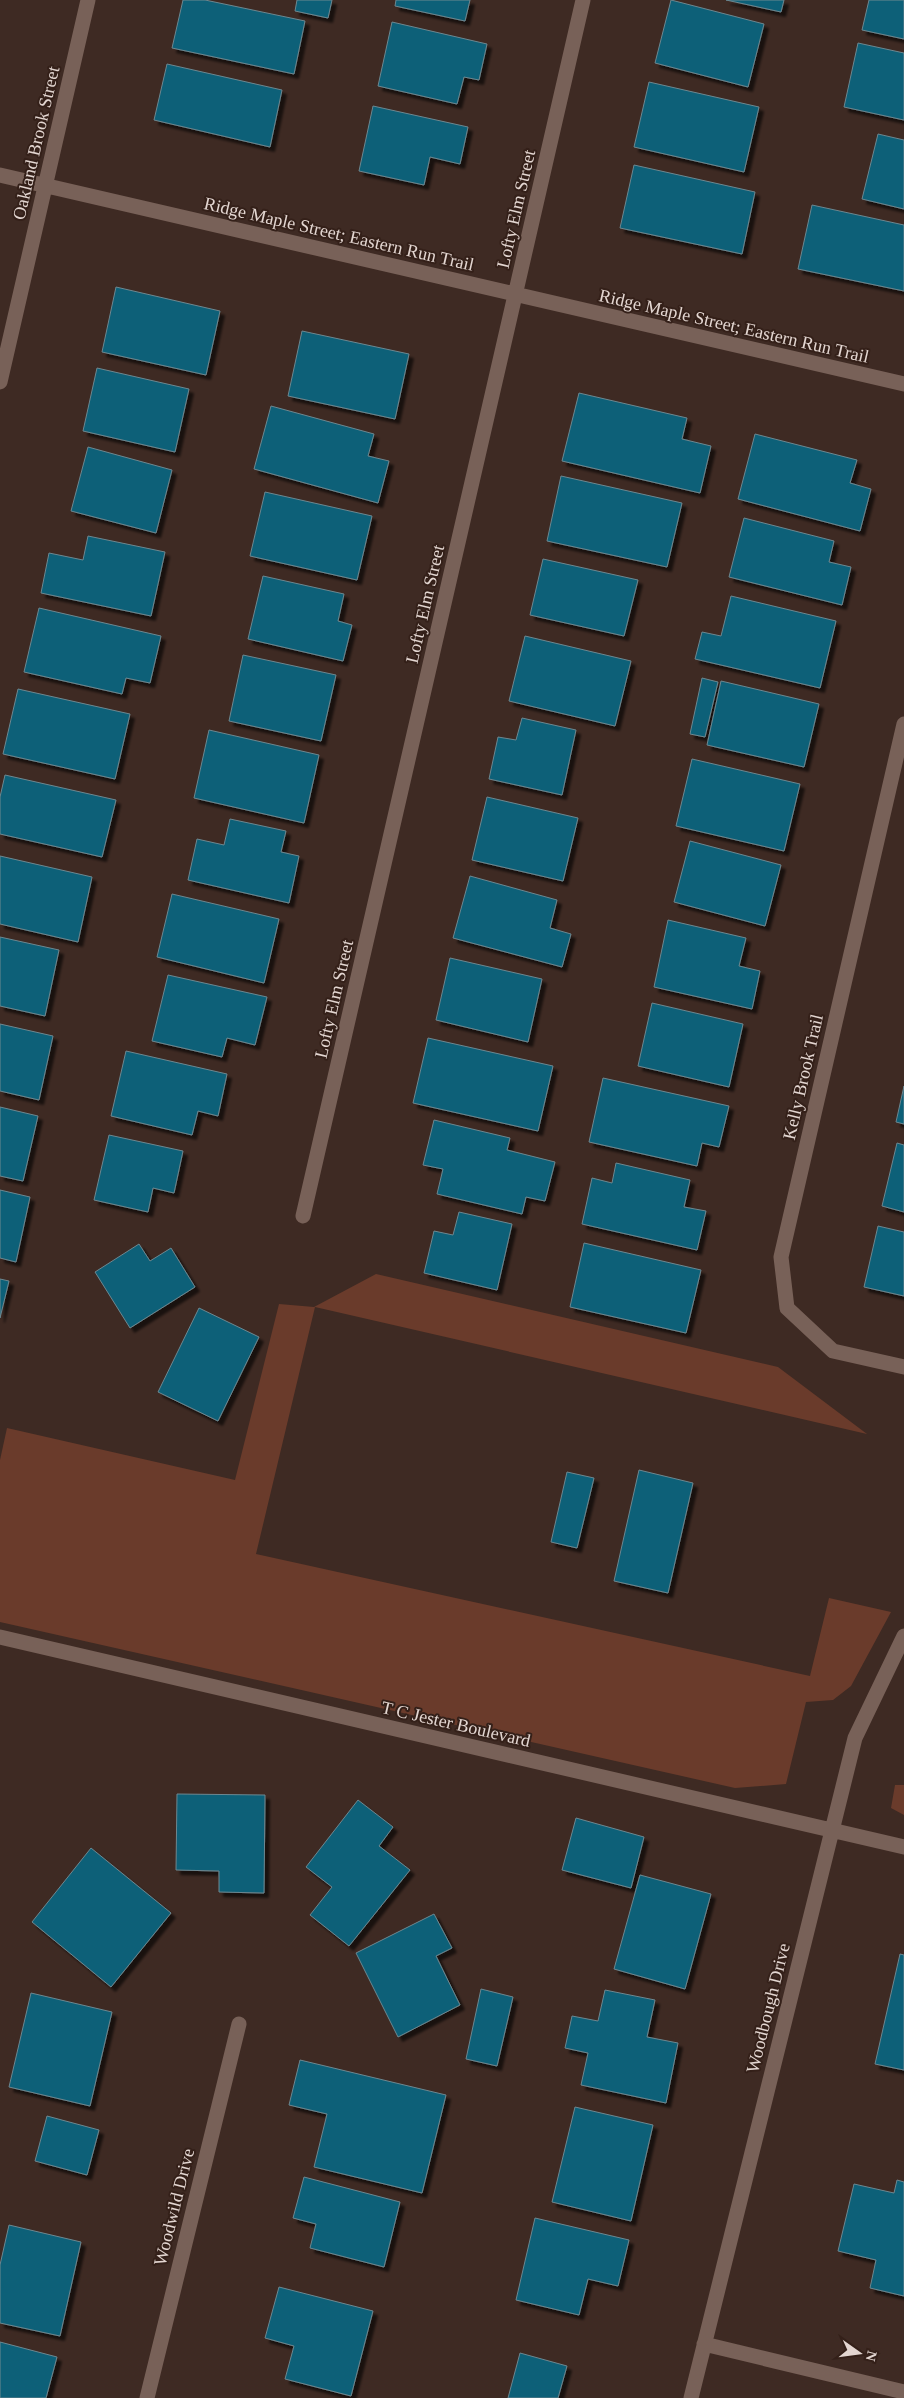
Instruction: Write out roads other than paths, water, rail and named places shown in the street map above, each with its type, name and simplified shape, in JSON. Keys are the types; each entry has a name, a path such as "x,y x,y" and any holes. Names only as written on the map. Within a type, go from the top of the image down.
{"street":[{"name":"Oakland Brook Street","path":"0,382 88,0"},
{"name":"Lofty Elm Street","path":"303,1216 583,0"},
{"name":"Ridge Maple Street; Eastern Run Trail","path":"0,175 904,384"},
{"name":"Kelly Brook Trail","path":"904,724 781,1257 787,1308 833,1351 904,1367"},
{"name":"Woodbough Drive","path":"691,2398 855,1738 904,1636"},
{"name":"T C Jester Boulevard","path":"0,1637 904,1847"},
{"name":"Woodwild Drive","path":"147,2398 239,2024"},
{"path":"704,2344 904,2392"}]}
